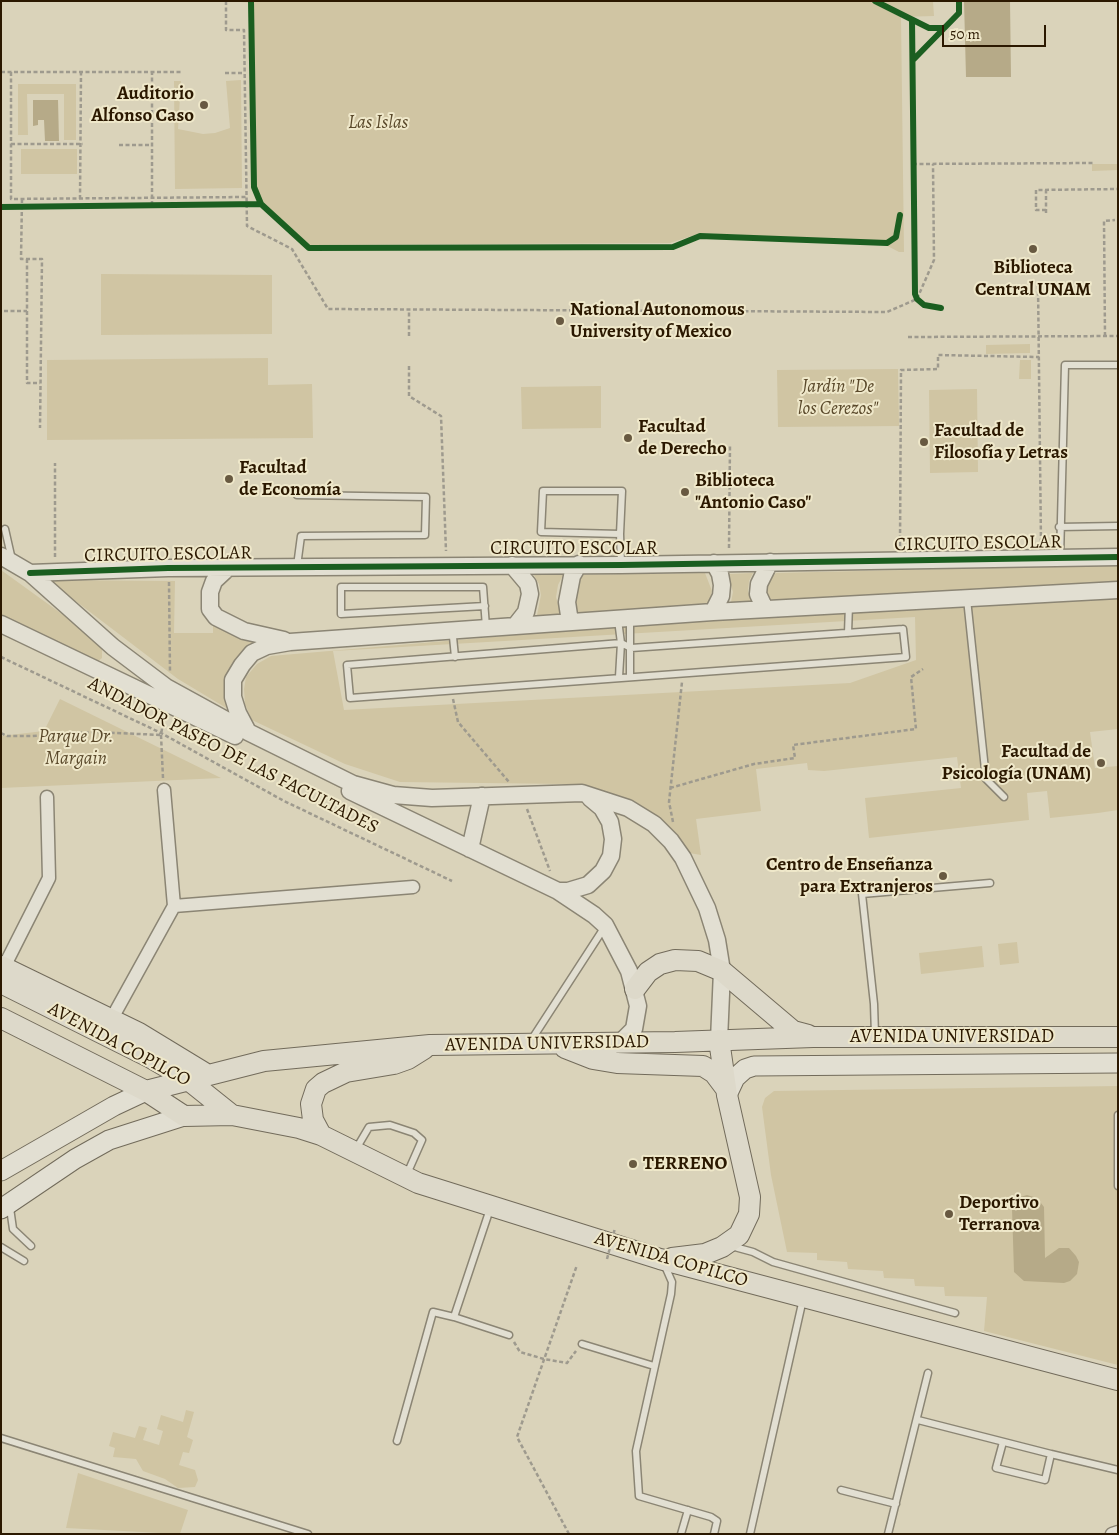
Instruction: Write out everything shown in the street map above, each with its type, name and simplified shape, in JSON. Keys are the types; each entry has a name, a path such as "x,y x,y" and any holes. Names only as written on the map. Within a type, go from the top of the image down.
{"main road":[{"path":"635,989 654,968 675,960 698,961 722,971 793,1031 812,1037"},
{"name":"AVENIDA COPILCO","path":"2,972 139,1033 208,1075"},
{"name":"AVENIDA COPILCO","path":"2,972 187,1079 232,1116"},
{"name":"AVENIDA COPILCO","path":"1,1018 146,1091 184,1116 232,1116 269,1120 321,1135 406,1177 660,1259 1118,1380"},
{"name":"AVENIDA UNIVERSIDAD","path":"1,1171 114,1106 146,1091 187,1079 264,1061 430,1046 619,1044 875,1036 1118,1038"},
{"path":"660,1259 705,1254 727,1245 742,1230 749,1214 751,1203 728,1096 719,1040"},
{"path":"555,1044 602,1061 703,1066 719,1077 728,1096"},
{"path":"321,1135 313,1120 311,1104 314,1094 323,1082 346,1072 394,1064 408,1059 430,1046"},
{"path":"728,1096 735,1078 745,1069 754,1066 1118,1063"},
{"path":"5,1206 75,1159 109,1140 184,1116"}],"street":[{"name":"CIRCUITO ESCOLAR","path":"30,573 168,568 621,565 1118,557"},
{"path":"7,560 30,573 168,696 558,891 594,914 605,925 622,953 635,989 638,1006 636,1023 630,1034 619,1044"},
{"path":"765,609 758,594 759,584 770,562"},
{"path":"713,612 721,596 722,585 720,574 714,563"},
{"path":"570,622 567,602 572,576 579,564"},
{"path":"512,565 528,584 530,594 526,612 515,626"},
{"path":"228,568 214,581 210,592 210,609 216,617 244,631 290,642"},
{"path":"248,732 238,713 233,697 233,680 242,664 252,653 267,646 290,642 487,631 515,626 713,612 1118,590"},
{"path":"1,624 99,671 168,696 248,732 353,784 393,795 432,798 582,793 628,808 654,824 671,840 683,858 707,908 717,940 722,971 719,1040"},
{"path":"99,671 107,666 112,657 113,647"},
{"path":"112,1020 174,906 164,790"},
{"path":"558,891 568,891 588,885 603,871 611,856 613,839 606,814 596,802 582,793"},
{"path":"470,848 482,796"},
{"path":"2,972 50,878 47,797"},
{"path":"174,906 413,887"},
{"path":"1112,1534 1118,1532"}],"lane":[{"path":"1060,558 1059,527 1065,365 1118,365"},
{"path":"620,534 541,532 543,491 622,492 621,565"},
{"path":"297,494 426,497 425,535 300,536 297,567"},
{"path":"1059,527 1118,526"},
{"path":"3,531 7,539 7,560"},
{"path":"484,606 342,614 341,587 483,587 487,631"},
{"path":"967,598 986,778 1004,797"},
{"path":"848,633 849,605"},
{"path":"619,676 620,643 624,618"},
{"path":"624,618 632,648 630,676"},
{"path":"903,629 906,657 619,676 350,698 347,666 620,643 632,648 903,629"},
{"path":"453,637 455,657"},
{"path":"875,1036 874,1004 862,894 990,882"},
{"path":"529,1045 605,925"},
{"path":"1118,1115 1118,1186"},
{"path":"354,1152 369,1127 390,1125 414,1133 422,1140 406,1177"},
{"path":"5,1206 13,1229 30,1246"},
{"path":"454,1317 491,1206"},
{"path":"727,1245 753,1252 773,1262 955,1313"},
{"path":"1,1247 24,1261"},
{"path":"660,1259 672,1282 636,1451 639,1496 688,1510 717,1521 714,1534"},
{"path":"750,1534 804,1296"},
{"path":"397,1441 433,1312 509,1335"},
{"path":"582,1344 654,1366"},
{"path":"888,1534 918,1420 928,1373"},
{"path":"918,1420 1118,1470"},
{"path":"1,1438 308,1534"},
{"path":"1003,1442 996,1468 1045,1480 1051,1454"},
{"path":"841,1490 896,1504"},
{"path":"681,1534 688,1510"}],"path":[{"path":"226,1 226,30 244,30 249,202 247,226 292,249 328,309 887,312 917,299 934,260 933,164"},
{"path":"249,202 254,187 251,22"},
{"path":"1,72 182,72"},
{"path":"11,72 11,199 80,199 238,204 249,202"},
{"path":"80,72 82,144 80,199"},
{"path":"152,72 152,202"},
{"path":"225,73 244,73"},
{"path":"11,144 82,144"},
{"path":"119,144 152,145"},
{"path":"913,155 914,173"},
{"path":"914,164 1093,163"},
{"path":"1046,190 1046,212 1036,210 1036,190 1118,189"},
{"path":"22,199 21,259 42,259 40,428"},
{"path":"13,207 152,202 249,202"},
{"path":"1105,336 1104,221 1115,220"},
{"path":"276,248 278,244 301,247"},
{"path":"27,259 26,383 41,383"},
{"path":"1038,285 1041,549"},
{"path":"914,286 917,299 924,305"},
{"path":"408,336 409,309"},
{"path":"4,311 27,312"},
{"path":"908,337 1118,336"},
{"path":"900,550 901,370 938,369 938,355 1039,357"},
{"path":"409,366 409,396 441,416 446,557"},
{"path":"729,552 730,444"},
{"path":"55,463 55,561"},
{"path":"164,790 161,734 168,696 168,568"},
{"path":"670,788 754,764 795,758 793,745 916,729 911,677 923,670"},
{"path":"674,827 669,802 682,672"},
{"path":"1,733 7,736 96,732 161,734"},
{"path":"607,1259 614,1228"},
{"path":"569,1534 517,1437 577,1264"},
{"path":"509,1335 520,1352 567,1363 582,1344"}],"green space":[{"name":"Las Islas","path":"228,1 933,1 934,16 901,17 904,252 899,252 880,242 701,233 670,243 308,245 261,201 256,193 252,3"},
{"path":"241,80 242,188 175,189 174,81 181,81 178,129 203,134 215,133 230,128 226,81"},
{"path":"18,84 76,84 76,140 64,140 64,94 27,94 28,135 18,135"},
{"path":"21,149 77,149 77,174 21,174"},
{"path":"1092,164 1118,164 1118,170 1092,171"},
{"path":"101,274 272,275 272,334 101,335"},
{"path":"1030,344 1030,353 986,354 986,345"},
{"path":"268,358 268,385 312,384 313,438 47,440 47,360"},
{"path":"1020,360 1031,360 1031,379 1019,379"},
{"name":"Jardín \"De los Cerezos\"","path":"898,369 899,426 778,427 777,370"},
{"path":"601,386 601,428 522,429 521,387"},
{"path":"977,389 978,472 930,473 929,390"},
{"path":"1118,565 1118,583 769,605 765,589 768,580 776,573"},
{"path":"1,570 102,643 102,658 97,662 1,619"},
{"path":"705,573 712,591 707,609 577,616 574,605 577,583 582,575"},
{"path":"753,573 749,581 748,591 753,606 730,607 733,592 728,574"},
{"path":"534,575 563,575 558,585 556,597 562,618 536,620 541,595 539,584"},
{"path":"48,580 175,581 174,633 213,633 213,624 266,641 250,647 232,663 227,675 228,709 178,679"},
{"path":"1118,595 1118,729 1090,732 1095,768 1118,766 1118,810 1050,818 1047,791 1027,793 1029,820 869,838 865,798 961,788 957,757 824,771 808,770 807,763 756,769 761,811 696,819 701,855 678,851 615,803 566,784 400,782 345,764 252,720 245,704 244,689 246,677 257,664 271,656 667,622 930,609","holes":["915,617 916,660 850,683 344,710 333,651"]},
{"name":"Parque Dr. Margain","path":"60,699 221,778 1,788 1,736 44,731"},
{"path":"1017,942 1019,963 1000,965 998,944"},
{"path":"982,946 984,967 921,974 919,953"},
{"name":"Deportivo Terranova","path":"1118,1086 1118,1365 984,1331 987,1297 945,1296 944,1287 915,1286 914,1279 884,1278 883,1271 848,1269 847,1262 817,1260 817,1253 787,1252 771,1175 762,1107 765,1098 774,1091"},
{"path":"186,1410 194,1412 187,1437 193,1440 189,1453 183,1452 179,1465 195,1470 198,1480 195,1487 178,1488 165,1479 143,1471 136,1459 113,1457 115,1448 109,1446 113,1432 135,1438 139,1426 147,1428 143,1440 159,1445 163,1431 157,1429 161,1415 183,1422"},
{"path":"78,1473 188,1510 180,1534 66,1528"}],"shaded area":[{"path":"964,1 1010,1 1011,77 966,77"},
{"path":"33,100 58,100 59,141 45,141 44,120 38,120 38,125 33,126"},
{"path":"1027,1195 1037,1198 1044,1207 1045,1258 1059,1248 1069,1248 1079,1262 1077,1274 1070,1281 1064,1283 1024,1281 1014,1272 1012,1208 1017,1198"}],"cycle path":[{"path":"251,1 254,187 261,204 309,248 673,247 700,236 887,243 896,237 900,215"},
{"path":"875,1 929,28 944,28"},
{"path":"913,60 959,13 959,1"},
{"path":"912,20 915,294 917,299 924,305 941,308"},
{"path":"1,207 261,204"},
{"path":"30,573 168,568 621,565 1118,557"}],"place":[{"name":"Auditorio Alfonso Caso","path":"204,105"},
{"name":"Biblioteca Central UNAM","path":"1033,249"},
{"name":"National Autonomous University of Mexico","path":"560,321"},
{"name":"Facultad de Derecho","path":"628,438"},
{"name":"Facultad de Filosofía y Letras","path":"924,442"},
{"name":"Facultad de Economía","path":"229,479"},
{"name":"Biblioteca \"Antonio Caso\"","path":"685,492"},
{"name":"Facultad de Psicología (UNAM)","path":"1101,763"},
{"name":"Centro de Enseñanza para Extranjeros","path":"943,876"},
{"name":"TERRENO","path":"633,1164"},
{"name":"Deportivo Terranova","path":"949,1214"}]}
